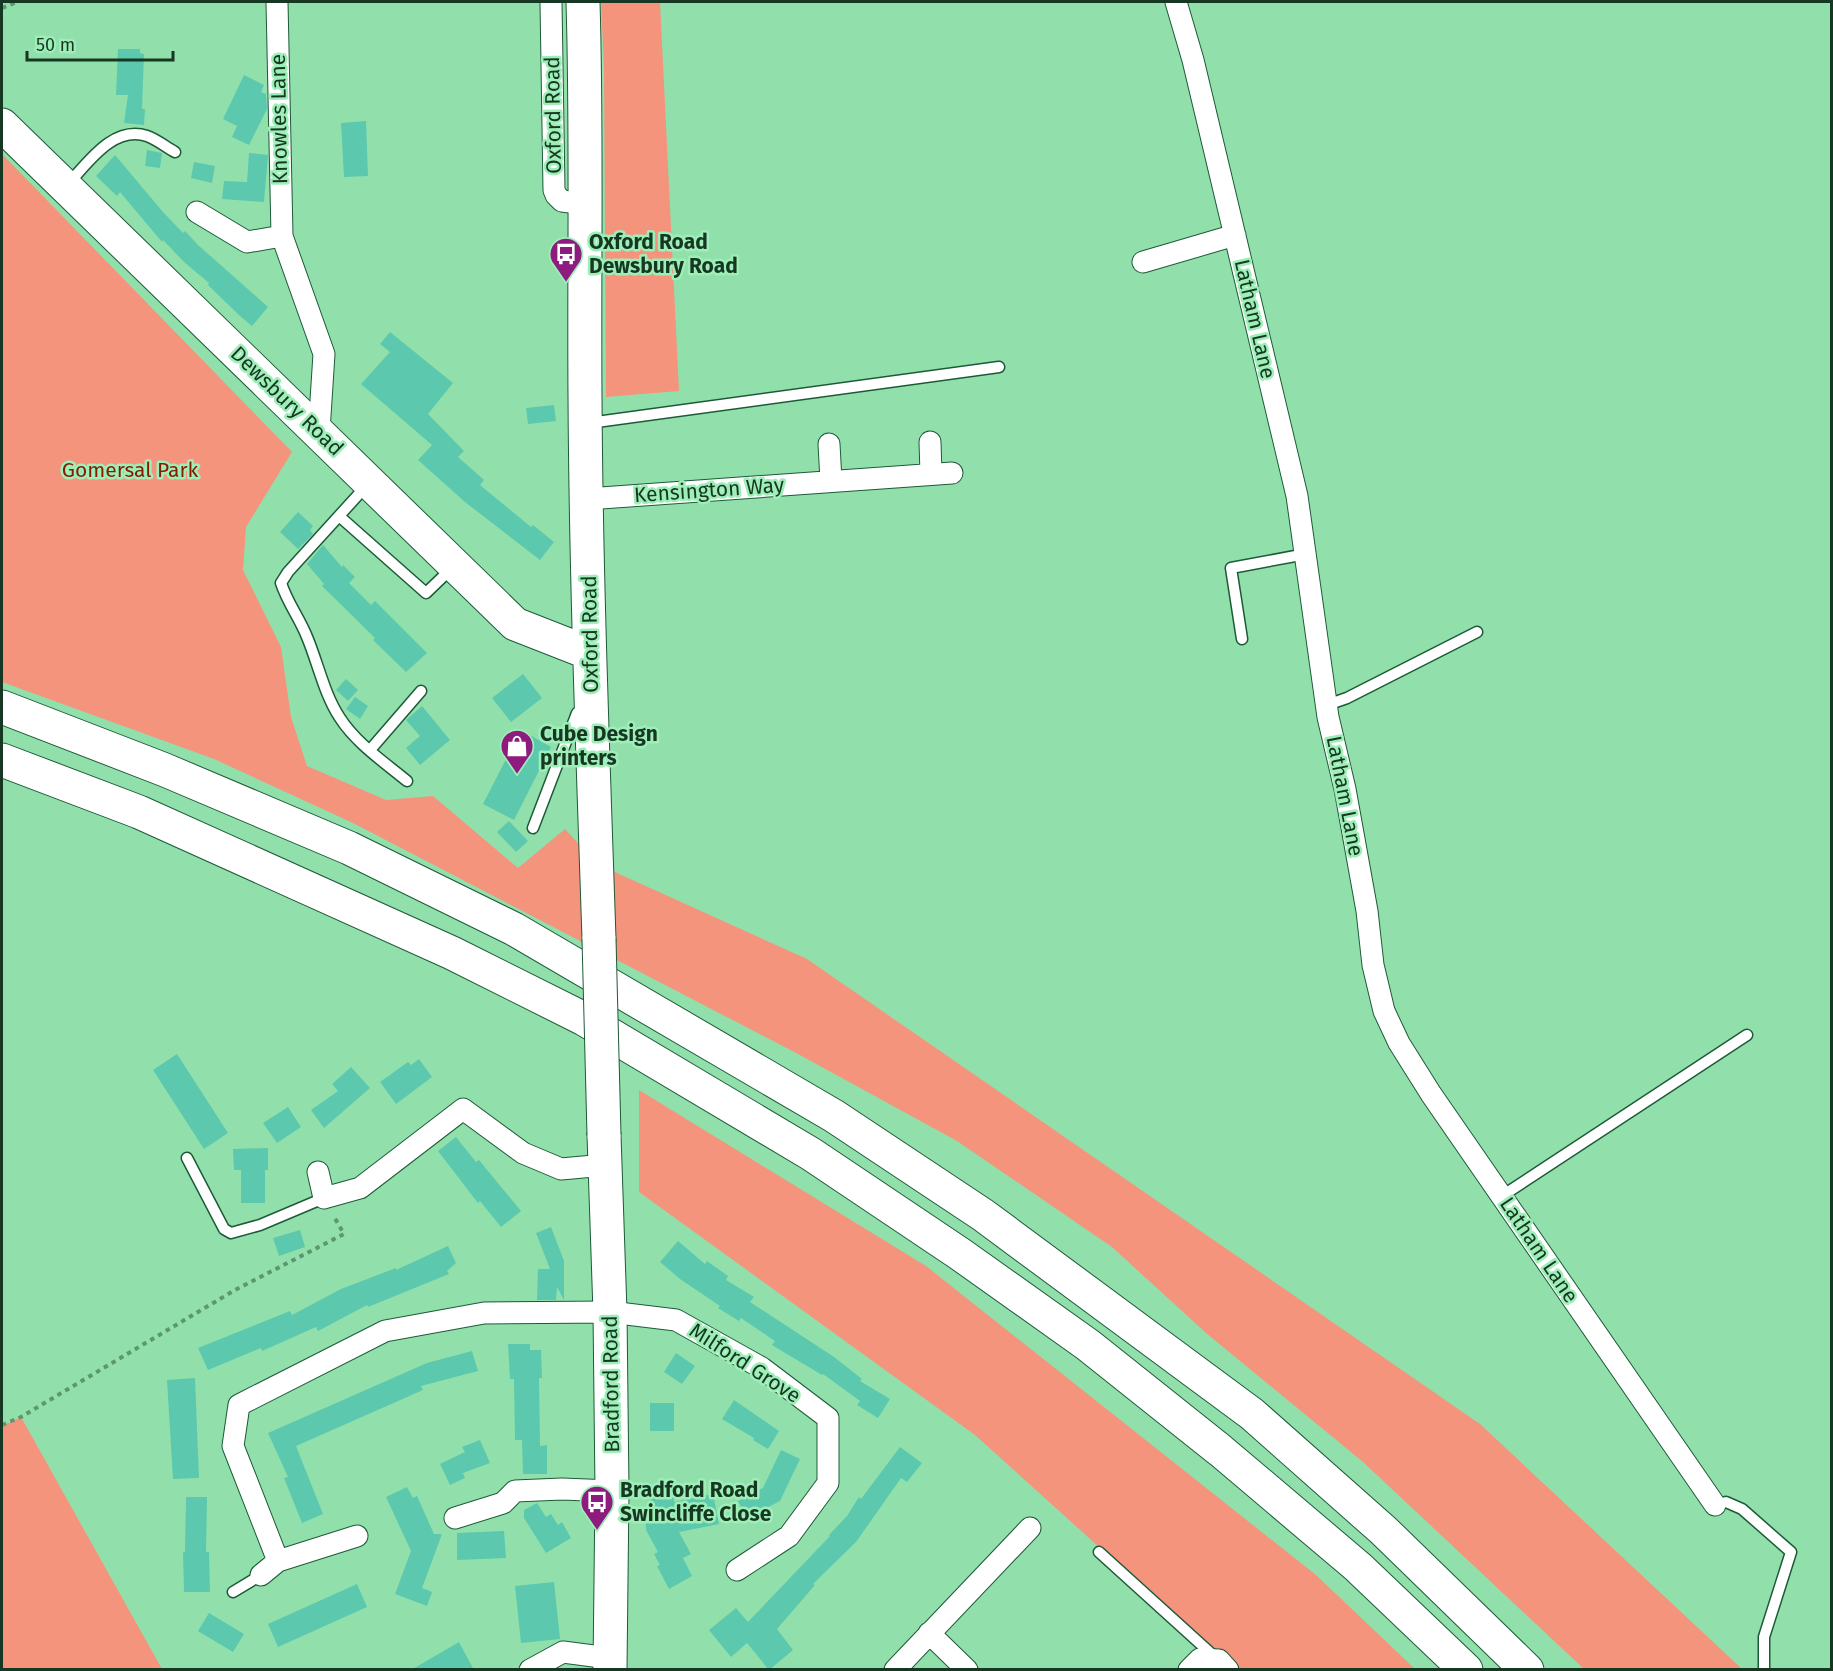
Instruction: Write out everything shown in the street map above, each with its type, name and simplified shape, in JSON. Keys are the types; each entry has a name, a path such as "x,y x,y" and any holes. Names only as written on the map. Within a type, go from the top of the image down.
{"main road":[{"name":"Oxford Road","path":"583,2 586,90 589,653 604,1150"},
{"name":"Dewsbury Road","path":"2,125 515,624 589,653"},
{"path":"2,707 165,770 339,844 514,929 834,1116 983,1215 1252,1414 1383,1530 1527,1670"},
{"path":"2,760 139,813 463,958 584,1019 811,1154 960,1254 1088,1345 1221,1450 1358,1567 1466,1670"},
{"name":"Bradford Road","path":"604,1150 610,1312 612,1491 610,1664"}],"street":[{"name":"Knowles Lane","path":"277,2 282,236 324,354 319,431"},
{"name":"Oxford Road","path":"551,2 554,190 562,201 586,204"},
{"name":"Latham Lane","path":"1176,2 1193,60 1298,496 1327,705 1367,911 1373,965 1384,1011 1399,1043 1420,1077 1715,1505"},
{"path":"197,212 246,242 282,236"},
{"path":"1143,262 1235,235"},
{"name":"Kensington Way","path":"587,499 942,474 930,442"},
{"path":"829,444 831,482"},
{"path":"318,1172 324,1198 360,1188 463,1109 523,1153 561,1169 604,1150"},
{"path":"278,1560 233,1446 239,1405 385,1331 484,1313 610,1312"},
{"name":"Milford Grove","path":"610,1312 676,1320 762,1368 828,1418 828,1483 789,1536 736,1570"},
{"path":"455,1518 503,1503 515,1491 562,1489 612,1491"},
{"path":"895,1670 1030,1528"},
{"path":"261,1575 278,1560 357,1536"},
{"path":"929,1633 967,1670"},
{"path":"530,1670 563,1652 610,1664"}],"lane":[{"path":"65,186 112,139 129,135 146,136 175,152"},
{"path":"586,424 999,367"},
{"path":"370,482 288,572 281,583 287,601 302,626 330,700 339,717 350,732 407,781"},
{"path":"339,516 426,593 455,565"},
{"path":"1242,639 1231,568 1306,554"},
{"path":"1327,705 1347,698 1477,632"},
{"path":"370,750 421,691"},
{"path":"533,828 577,714 591,707"},
{"path":"1502,1196 1747,1035"},
{"path":"187,1158 224,1229 231,1233 260,1225 324,1198"},
{"path":"1715,1505 1726,1502 1742,1509 1791,1552 1764,1637 1764,1670"},
{"path":"1099,1552 1209,1664"},
{"path":"233,1592 261,1575"}],"path":[{"path":"2,8 17,2"},
{"path":"2,1425 21,1417 235,1290 344,1234 324,1198"}],"green space":[{"path":"601,2 660,2 679,391 606,397 604,69"},
{"name":"Gomersal Park","path":"2,154 292,452 246,527 243,570 281,647 291,717 307,766 386,800 433,796 518,868 565,829 597,864 807,959 1480,1424 1742,1669 1584,1669 1363,1462 1206,1333 1112,1247 957,1141 798,1054 353,823 214,759 2,682"},
{"path":"639,1090 926,1266 1316,1575 1415,1669 1234,1669 975,1435 639,1192"},
{"path":"21,1417 162,1669 2,1669 2,1426"}],"building":[{"path":"118,49 140,49 140,53 144,54 142,109 145,109 144,125 124,123 128,95 116,95"},
{"path":"244,75 264,85 261,92 266,94 267,109 249,145 232,137 237,126 223,119"},
{"path":"366,121 368,176 344,177 341,123"},
{"path":"147,150 162,153 160,168 145,166"},
{"path":"249,153 268,155 264,202 222,199 224,181 247,182"},
{"path":"115,155 183,233 185,231 268,307 252,326 163,240 162,242 120,192 117,196 96,176"},
{"path":"194,162 215,166 212,183 191,178"},
{"path":"390,332 453,383 428,414 464,451 458,457 484,480 480,485 531,527 533,525 554,542 540,560 465,502 418,460 432,445 361,384 390,352 380,344"},
{"path":"554,405 556,421 528,424 526,408"},
{"path":"298,512 313,526 310,530 313,534 298,549 280,532"},
{"path":"323,545 342,567 343,565 355,577 349,583 371,605 375,601 427,653 406,672 322,586 324,584 307,564"},
{"path":"523,674 542,698 511,722 492,698"},
{"path":"346,679 358,690 348,701 336,690"},
{"path":"355,697 368,706 360,719 346,709"},
{"path":"422,706 450,740 420,765 406,748 420,736 406,720"},
{"name":"Cube Design printers","path":"521,730 551,747 514,820 483,804"},
{"path":"509,821 528,841 516,852 497,832"},
{"path":"177,1054 228,1133 204,1149 153,1070"},
{"path":"419,1059 432,1077 396,1104 380,1082 408,1062 411,1065"},
{"path":"351,1067 370,1088 324,1128 311,1110 338,1091 332,1084"},
{"path":"288,1107 301,1127 277,1143 263,1123"},
{"path":"456,1137 476,1162 479,1160 521,1211 501,1227 480,1201 478,1203 438,1151"},
{"path":"268,1148 265,1203 241,1203 241,1170 234,1170 233,1149"},
{"path":"551,1227 564,1261 564,1300 557,1287 556,1300 537,1300 538,1269 550,1269 536,1233"},
{"path":"300,1230 305,1247 279,1256 273,1238"},
{"path":"678,1241 705,1264 707,1261 728,1276 726,1280 754,1297 750,1302 834,1357 862,1379 860,1381 890,1399 878,1418 857,1405 860,1401 823,1374 772,1345 775,1341 741,1318 739,1321 718,1308 720,1306 680,1279 660,1262"},
{"path":"448,1246 456,1263 447,1271 449,1274 368,1307 367,1305 318,1331 316,1327 262,1351 261,1348 208,1370 198,1348 290,1311 292,1315 341,1289 396,1268 396,1270"},
{"path":"508,1344 530,1344 530,1350 541,1350 540,1446 547,1445 547,1474 523,1474 522,1440 515,1440 514,1379 510,1379"},
{"path":"472,1351 478,1371 421,1386 423,1390 296,1446 323,1514 302,1523 284,1478 288,1477 268,1433 427,1363"},
{"path":"676,1353 695,1366 682,1384 664,1372"},
{"path":"195,1378 199,1478 173,1479 167,1380"},
{"path":"734,1400 779,1431 768,1449 722,1419"},
{"path":"650,1403 674,1403 674,1431 650,1431"},
{"path":"480,1440 490,1463 463,1473 465,1478 450,1485 440,1464 465,1452 462,1447"},
{"path":"900,1447 922,1463 907,1482 901,1478 856,1542 813,1584 815,1585 777,1629 793,1650 769,1670 747,1643 731,1657 709,1630 736,1608 748,1622 830,1536"},
{"path":"781,1450 800,1459 780,1501 747,1518 738,1501 763,1488"},
{"path":"673,1486 674,1502 713,1494 719,1524 679,1532 691,1554 683,1558 692,1576 669,1589 657,1566 660,1565 654,1554 658,1552 646,1530 645,1508 650,1507 650,1487"},
{"path":"407,1487 413,1498 417,1496 434,1534 442,1534 422,1588 432,1592 427,1606 395,1594 411,1551 386,1497"},
{"path":"186,1497 207,1497 206,1552 209,1552 210,1592 184,1592 183,1552 185,1552"},
{"path":"537,1503 546,1517 551,1514 558,1525 562,1522 571,1538 546,1553 524,1518 524,1510"},
{"path":"504,1531 506,1558 457,1560 457,1533"},
{"path":"554,1582 560,1639 521,1643 515,1586"},
{"path":"357,1584 367,1607 278,1647 268,1624"},
{"path":"209,1613 244,1634 233,1652 198,1631"},
{"path":"459,1642 474,1670 411,1670"}],"place":[{"name":"Oxford Road Dewsbury Road","path":"566,283"},
{"name":"Cube Design printers","path":"517,775"},
{"name":"Bradford Road Swincliffe Close","path":"597,1531"}]}
